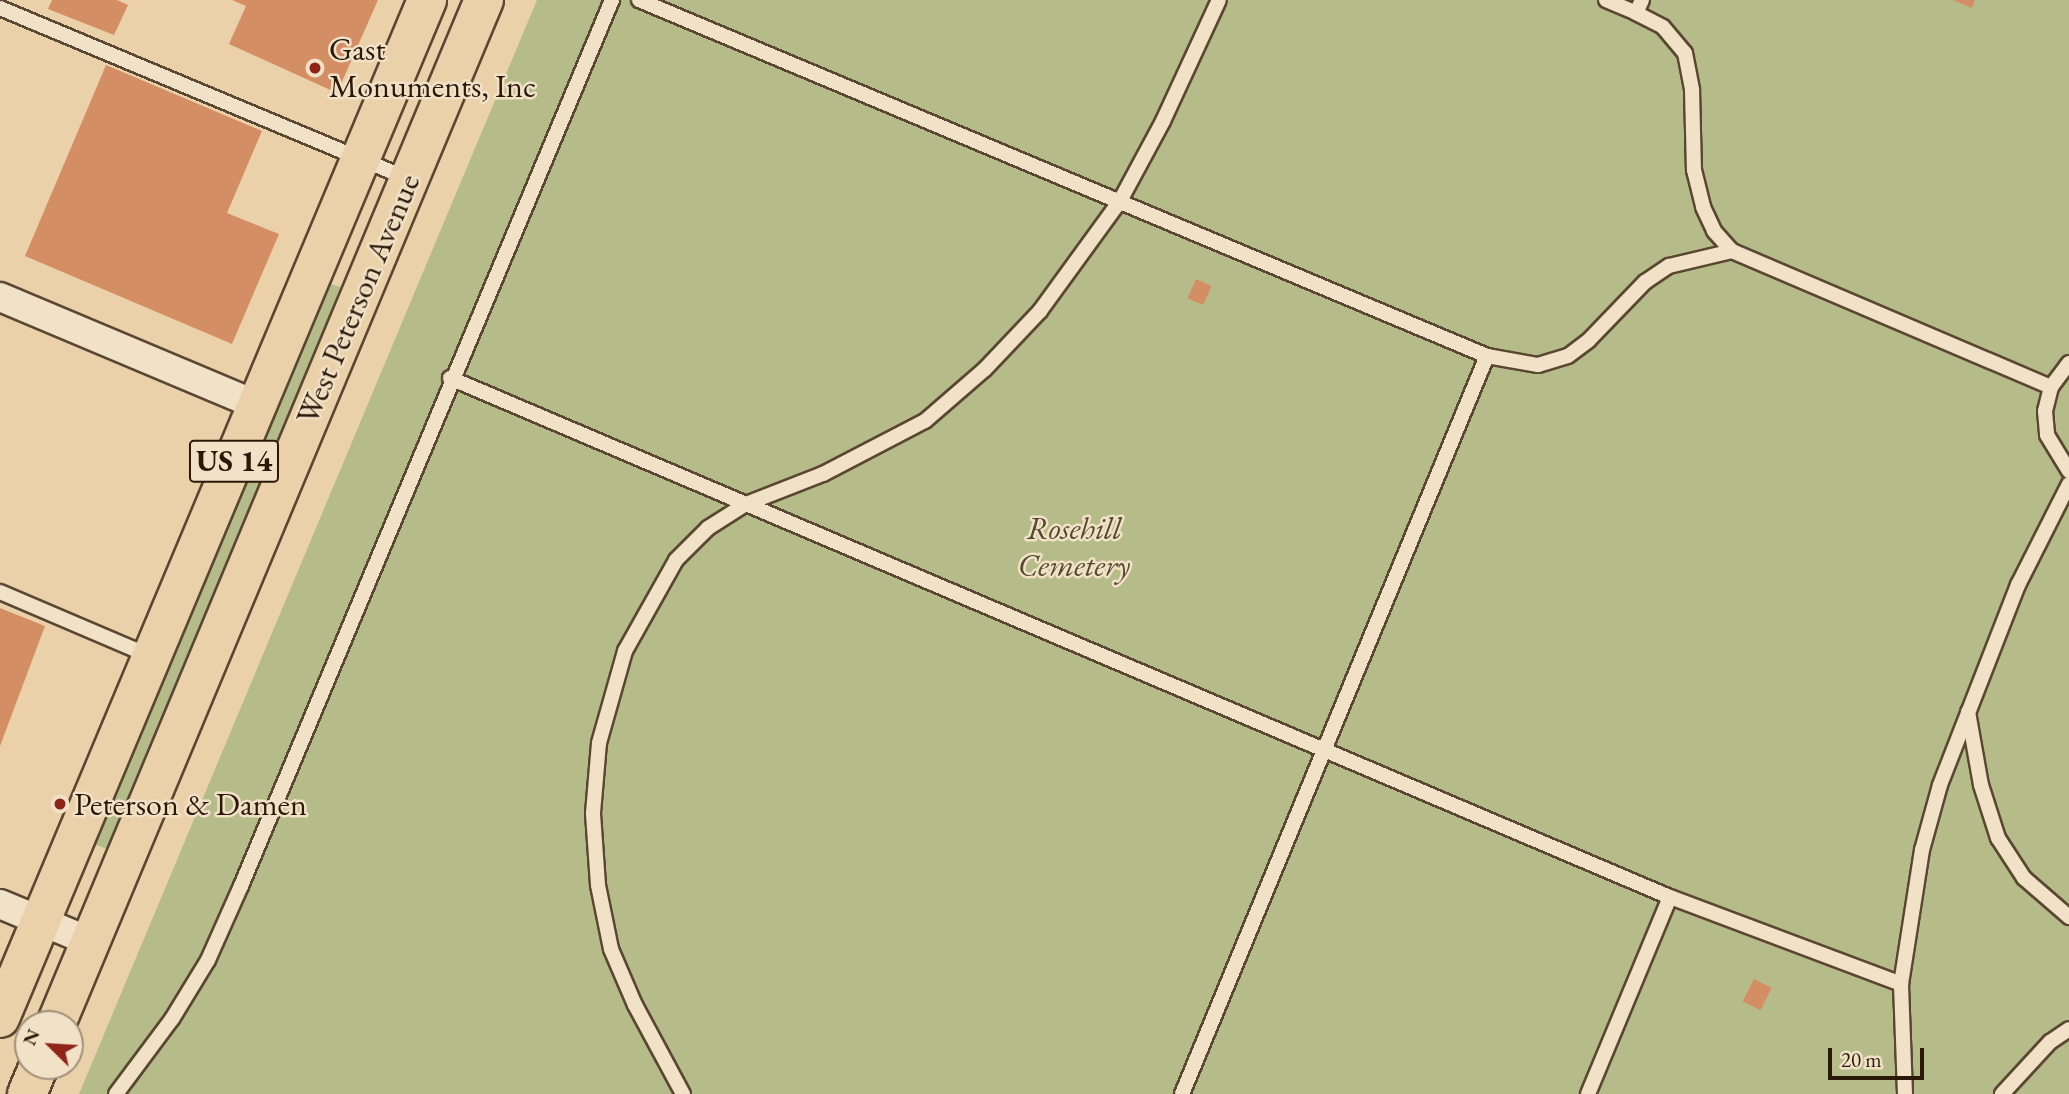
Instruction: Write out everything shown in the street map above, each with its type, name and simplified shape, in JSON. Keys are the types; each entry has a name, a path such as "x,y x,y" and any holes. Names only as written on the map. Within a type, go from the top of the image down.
{"main road":[{"name":"West Peterson Avenue","path":"0,1018 427,0"},
{"name":"West Peterson Avenue","path":"62,1010 484,0"}],"street":[{"path":"0,297 257,405"},
{"path":"0,904 91,942"}],"lane":[{"path":"116,1094 172,1019 208,960 450,378 612,0"},
{"path":"639,0 1487,356 1538,365 1568,356 1590,340 1645,282 1669,266 1732,251"},
{"path":"682,1094 635,1005 611,949 598,885 593,813 599,743 625,651 676,560 708,528 747,504 823,474 925,421 985,369 1040,311 1120,201 1163,121 1219,0"},
{"path":"1606,0 1639,6 1663,27 1685,53 1692,90 1694,170 1714,231 1732,251 2051,387"},
{"path":"0,8 408,179"},
{"path":"1182,1094 1487,356"},
{"path":"2069,363 2051,387 2045,411 2047,435 2069,471"},
{"path":"450,378 1327,748 1670,897 1901,984"},
{"path":"1905,1094 1901,984 1922,850 1968,710 2018,585 2069,484"},
{"path":"0,592 152,656"},
{"path":"1968,710 1981,785 1998,838 2024,877 2069,917"},
{"path":"1588,1094 1670,897"},
{"path":"2001,1094 2050,1042 2069,1029"}],"green space":[{"name":"Rosehill Cemetery","path":"537,0 2069,0 2069,1094 79,1094"},
{"path":"328,283 340,287 324,334 109,850 94,844"}],"building":[{"path":"52,0 117,0 128,5 114,35 48,9"},
{"name":"Gast Monuments, Inc","path":"232,0 378,0 337,93 229,44 246,6"},
{"path":"1953,0 1975,0 1972,8"},
{"path":"106,65 262,131 227,213 279,234 232,344 25,256"},
{"path":"1196,279 1212,286 1203,305 1187,298"},
{"path":"0,608 45,626 0,746"},
{"path":"1754,979 1772,988 1760,1010 1743,1001"}],"place":[{"name":"Gast Monuments, Inc","path":"315,68"},
{"name":"Peterson & Damen","path":"60,804"}]}
